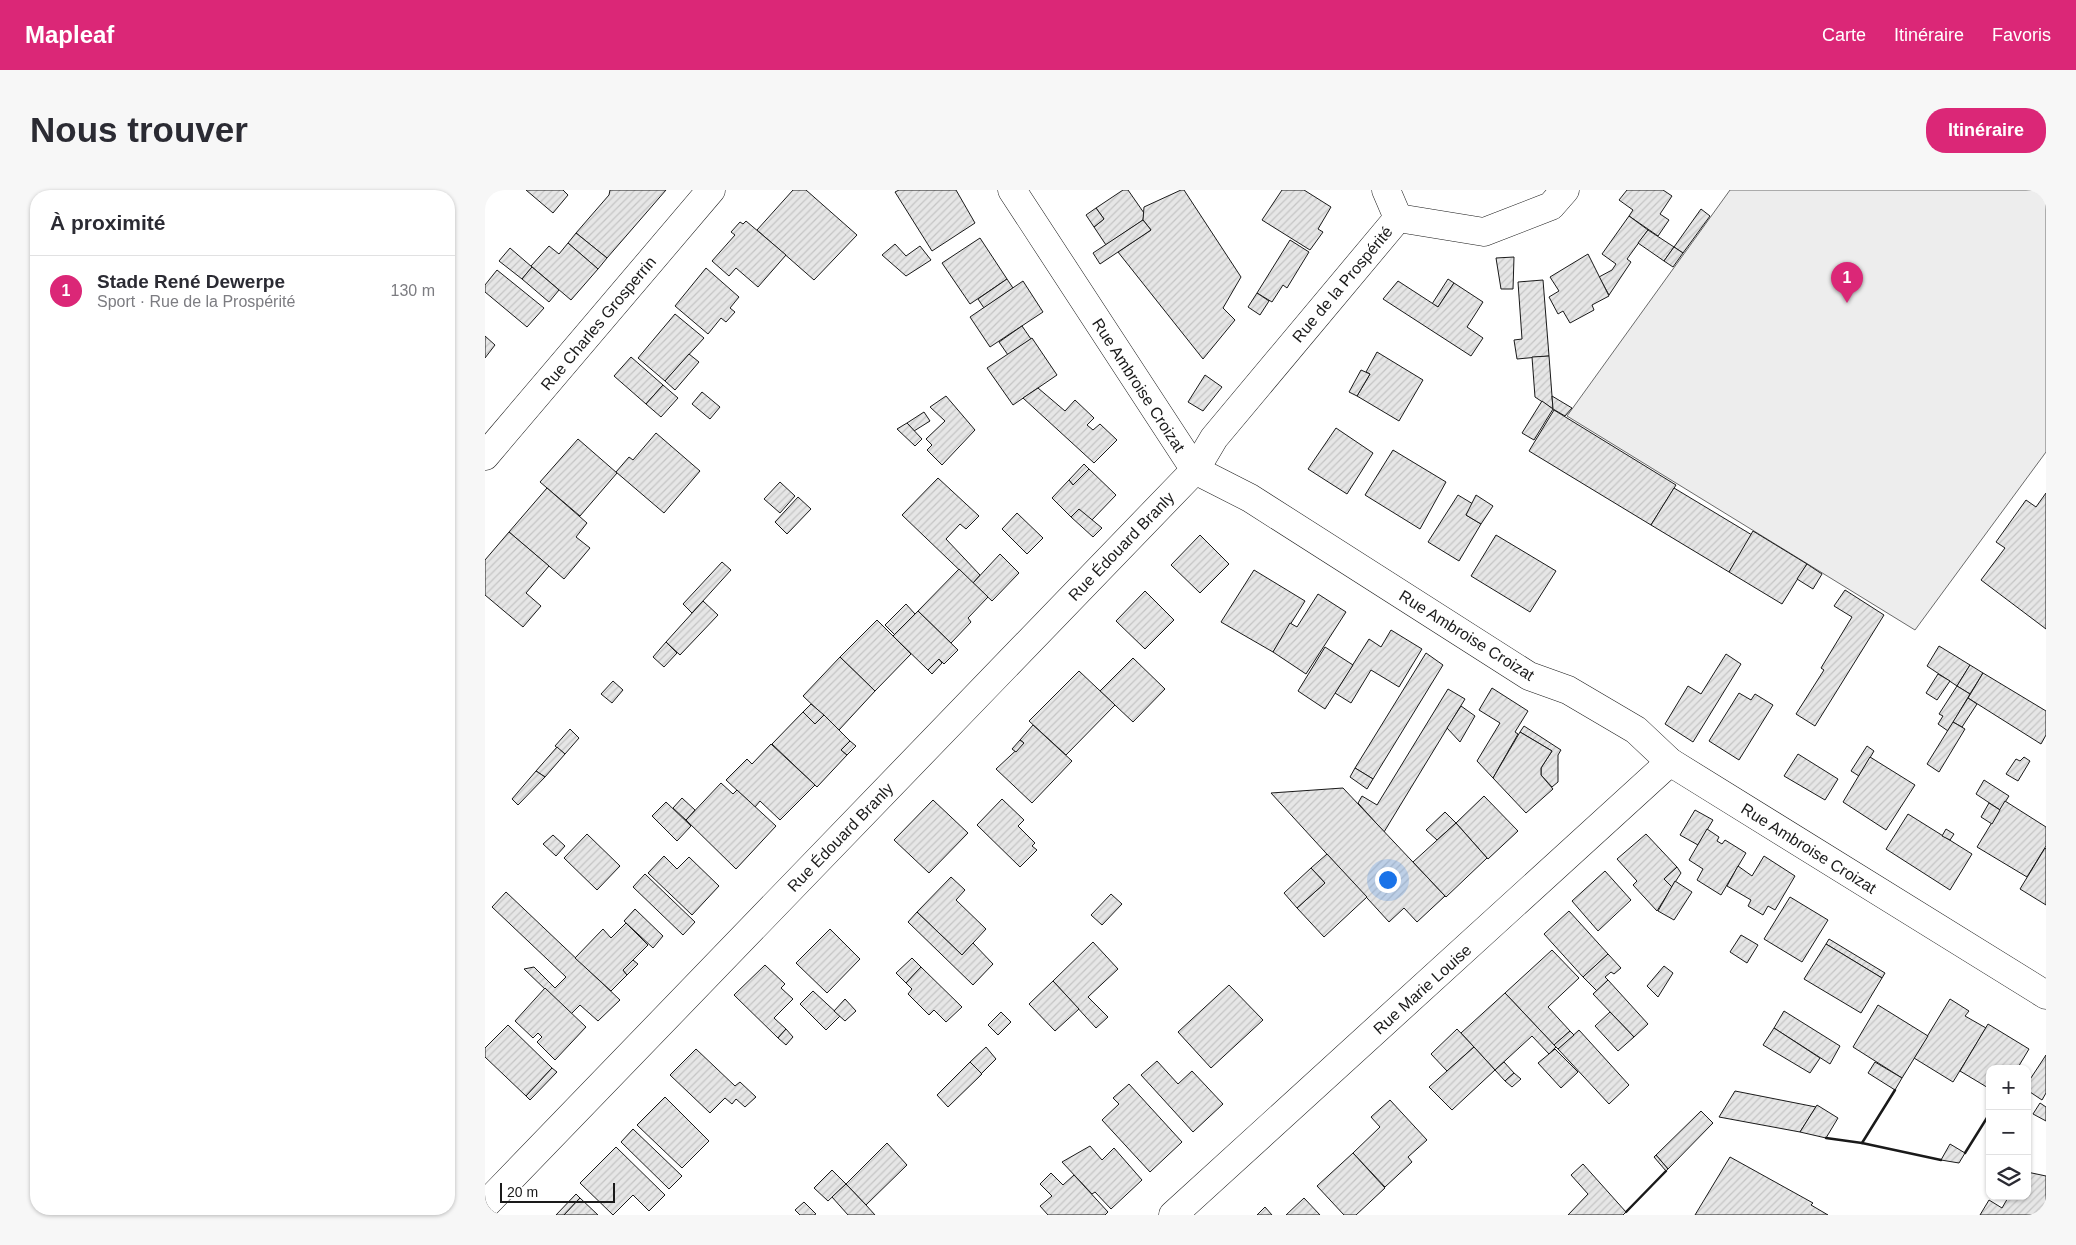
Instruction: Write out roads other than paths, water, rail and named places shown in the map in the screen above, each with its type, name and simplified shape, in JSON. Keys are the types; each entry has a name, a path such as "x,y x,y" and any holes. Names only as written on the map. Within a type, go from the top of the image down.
{"street":[{"name":"Rue Charles Grosperrin","path":"485,456 711,190"},
{"name":"Rue Ambroise Croizat","path":"1012,190 1195,470 1258,503 1529,676 1568,690 1635,730 1670,762 2046,995"},
{"path":"1386,190 1398,218"},
{"name":"Rue de la Prospérité","path":"1195,470 1214,438 1398,218 1484,232 1551,206 1565,190"},
{"name":"Rue Édouard Branly","path":"485,1205 1195,470"},
{"name":"Rue Marie Louise","path":"1173,1215 1670,762"}],"place":[{"name":"Stade René Dewerpe","path":"1847,303"}]}
